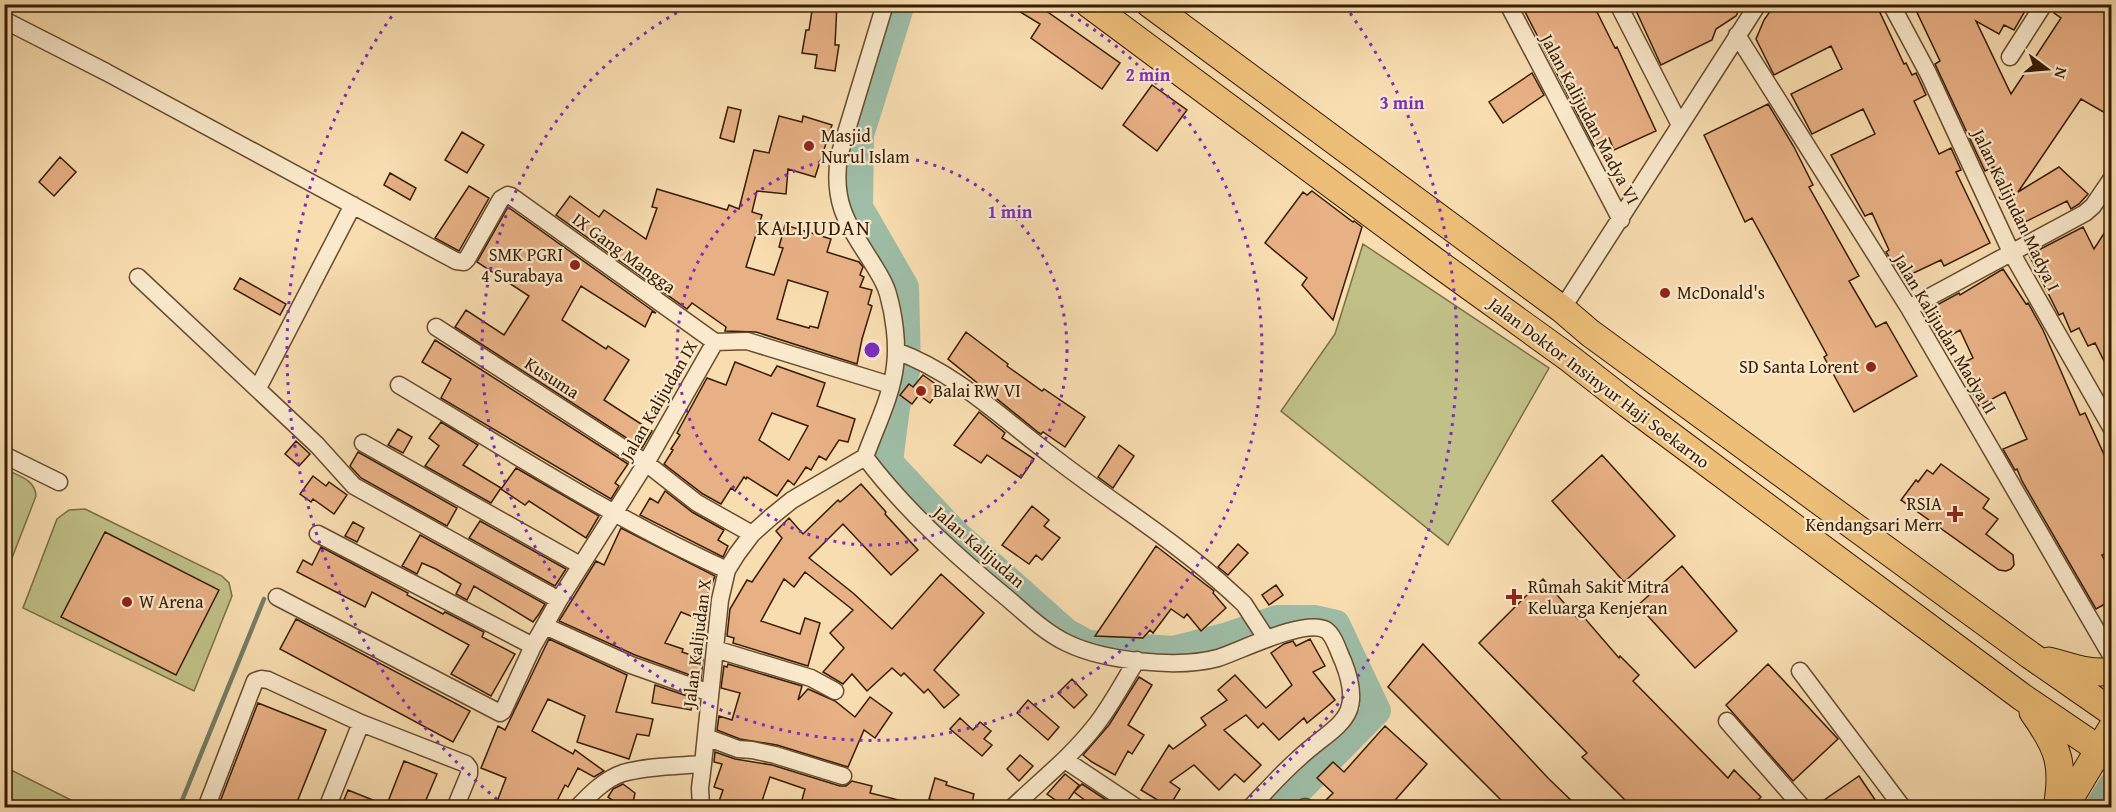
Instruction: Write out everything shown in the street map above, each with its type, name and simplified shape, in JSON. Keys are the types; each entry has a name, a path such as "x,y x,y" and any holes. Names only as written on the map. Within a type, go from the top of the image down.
{"main road":[{"name":"Jalan Doktor Insinyur Haji Soekarno","path":"1089,4 1569,358 2022,697 2108,748"},
{"name":"Jalan Doktor Insinyur Haji Soekarno","path":"1150,4 1562,309 1590,333 2030,655 2112,712"},
{"path":"1543,340 1558,334 1563,324 1562,309"},
{"path":"1569,358 1569,348 1573,339 1590,333"},
{"path":"2030,655 2082,670 2102,673 2112,671"},
{"path":"2022,697 2049,734 2056,748 2062,784 2057,807"},
{"path":"2064,807 2108,748"}],"street":[{"path":"885,4 839,156 837,181 840,205 845,219 888,292 906,355 935,369 989,406 1053,457 1144,522 1217,579 1244,604 1262,631"},
{"name":"Jalan Kalijudan Madya VI","path":"1508,4 1621,220"},
{"path":"1618,4 1680,125"},
{"path":"1562,309 1758,4"},
{"name":"Jalan Kalijudan Madya I","path":"1891,4 1929,73 2011,252 2112,429"},
{"path":"2010,57 2044,4"},
{"path":"4,20 106,72 353,205 258,388"},
{"name":"Jalan Kalijudan Madya II","path":"1737,35 1909,308 2112,657"},
{"path":"1909,308 2085,213 2093,206 2112,178"},
{"name":"IX Gang Mangga","path":"353,205 460,262 467,259 501,199 504,196 511,196 715,342"},
{"path":"138,277 317,445 354,486 559,600"},
{"name":"Kusuma","path":"436,327 646,463 698,503 752,534"},
{"name":"Jalan Kalijudan IX","path":"277,597 496,713 503,711 533,646 559,600 646,463 715,342 747,341 890,385"},
{"path":"865,457 895,367 906,355"},
{"path":"399,385 614,513 692,555 727,570"},
{"path":"363,442 580,565"},
{"path":"4,455 59,482"},
{"name":"Jalan Kalijudan","path":"865,457 908,510 964,562 1048,632 1067,643 1090,651 1137,660 1177,664 1201,662 1220,657 1262,631 1324,628 1330,633 1352,691 1352,700 1344,720 1336,729 1297,759 1250,807"},
{"name":"Jalan Kalijudan X","path":"701,807 700,788 720,600 727,570 752,534 792,500 865,457"},
{"path":"318,534 533,646"},
{"path":"545,626 631,665 710,693"},
{"path":"715,649 811,678 836,691"},
{"path":"1012,807 1065,760 1094,727 1137,660"},
{"path":"1800,672 1904,807"},
{"path":"206,807 255,681 261,679 268,680 361,723 465,764 469,768 468,774 455,807"},
{"path":"1727,721 1803,807"},
{"path":"327,807 361,723"},
{"path":"705,737 738,749 775,755 843,777"},
{"path":"1065,760 1137,807"},
{"path":"578,807 594,790 621,774 652,768 703,764"}],"shaded area":[{"path":"1363,244 1549,368 1448,545 1281,411 1335,334"},
{"path":"5,469 29,482 36,496 5,576"},
{"name":"W Arena","path":"85,509 222,576 229,583 232,596 194,691 23,608 57,519 69,510"},
{"path":"5,767 85,807 5,807"}],"building":[{"path":"813,4 837,4 835,45 839,45 835,71 815,68 817,55 802,53"},
{"path":"1007,4 1049,4 1045,10 1120,63 1102,89 1031,38 1040,24"},
{"path":"1521,4 1593,4 1615,48 1617,47 1656,131 1614,150 1609,138 1594,146"},
{"path":"1633,4 1742,4 1736,16 1716,29 1712,40 1661,65"},
{"path":"1775,4 1876,4 1904,64 1906,63 1912,75 1916,73 1926,95 1914,101 1939,154 1951,148 1961,170 1956,172 1990,243 1944,266 1941,260 1903,278 1886,252 1889,250 1872,213 1865,216 1831,155 1875,134 1863,109 1812,134 1791,94 1842,69 1831,46 1774,75 1756,39 1764,20"},
{"path":"1913,4 2029,4 2014,30 2004,25 1999,34 1976,21 2011,94 2061,18 2054,13 2059,4 2112,4 2112,117 2081,99 2018,192 2059,167 2088,194 2079,204 2071,209 2067,201 2019,225 1994,167 1985,171 1935,64 1940,61"},
{"path":"1532,73 1544,95 1503,123 1489,102"},
{"path":"1152,85 1187,110 1157,151 1123,125"},
{"path":"1768,104 1794,147 1813,185 1809,187 1859,276 1849,281 1876,327 1886,322 1917,376 1854,412 1824,357 1827,355 1752,218 1745,222 1704,135"},
{"path":"728,107 741,110 734,142 720,138"},
{"path":"779,116 802,122 803,116 832,125 815,177 788,169 786,194 757,191 752,212 762,215 746,267 774,275 783,248 779,247 785,225 831,239 827,252 859,262 863,267 860,275 864,277 860,287 872,290 868,304 872,306 857,364 756,332 725,331 726,327 692,303 687,309 556,215 570,196 599,217 604,210 646,239 657,208 652,207 657,189 727,210 729,205 739,209 754,150 769,153","holes":["788,280 828,292 818,328 810,326 809,328 777,319"]},
{"path":"462,132 484,145 467,173 445,160"},
{"path":"60,157 76,172 54,196 39,182"},
{"path":"390,173 416,188 410,200 384,185"},
{"path":"469,186 489,198 459,251 435,238"},
{"path":"1312,191 1362,227 1333,320 1302,285 1307,278 1265,243 1303,192 1307,195"},
{"path":"508,207 656,313 652,312 645,327 581,286 562,320 606,349 608,346 629,360 604,400 652,431 642,448 455,327 466,310 504,335 529,296 477,262"},
{"path":"2112,221 2112,377 2095,343 2088,346 2079,328 2071,332 2063,313 2059,315 2029,255 2083,227 2094,249"},
{"path":"2003,269 2026,304 2028,303 2043,330 2080,415 2085,413 2112,472 2112,550 2102,555 2112,575 2112,600 2096,609 2017,469 2015,470 2003,449 2027,439 2005,392 1979,406 1959,365 1973,358 1960,330 1941,341 1924,312 1959,293 1960,295"},
{"path":"240,278 286,304 280,315 234,289"},
{"path":"966,332 1042,391 1044,389 1085,417 1065,447 1043,432 1039,433 948,359"},
{"path":"435,340 628,464 615,483 619,486 611,499 441,398 451,379 422,362"},
{"path":"735,362 771,376 777,366 825,383 817,406 855,419 848,442 839,440 826,460 819,456 811,470 806,467 794,485 788,480 777,496 744,477 735,491 731,488 721,504 703,494 664,464 680,435 677,433 707,378 726,385","holes":["772,413 808,426 789,460 759,440"]},
{"name":"Balai RW VI","path":"923,375 941,388 930,403 919,395 912,404 900,395 909,384 913,387"},
{"path":"979,412 1005,433 1002,438 1034,459 1021,478 987,455 981,463 954,445"},
{"path":"441,422 478,445 463,465 501,488 491,503 425,466 439,446 429,438"},
{"path":"398,429 412,437 403,453 388,445"},
{"path":"296,441 310,454 299,466 285,454"},
{"path":"1119,445 1134,456 1113,488 1098,477"},
{"path":"358,452 457,508 447,526 361,478 350,466"},
{"path":"1602,455 1675,536 1624,582 1552,501"},
{"name":"RSIA Kendangsari Merr","path":"1941,464 1989,499 1983,508 1998,519 1986,534 2013,555 2014,565 2011,569 1999,570 1901,500 1927,470 1933,474"},
{"path":"516,468 599,516 586,538 529,501 525,505 501,489"},
{"path":"313,476 326,486 329,482 347,495 334,514 313,499 311,502 300,494"},
{"path":"861,484 918,550 891,575 843,524 809,558 853,593 892,629 941,574 984,613 934,670 959,695 944,708 928,689 924,693 904,673 901,676 892,668 867,691 852,674 843,684 823,672 844,648 830,633 853,610 805,572 794,587 784,579 761,621 800,634 805,618 820,623 808,666 733,643 734,638 727,636 730,609 747,580 752,582 782,538 776,531 789,518 803,534 838,500 840,502"},
{"path":"665,491 692,512 724,530 718,540 728,546 723,557 640,515 650,498 658,503"},
{"path":"1032,506 1049,520 1044,526 1060,538 1042,560 1036,555 1029,564 1002,545"},
{"path":"480,521 566,569 555,586 469,538"},
{"path":"353,522 364,528 357,542 345,536"},
{"path":"621,528 715,576 698,619 681,612 665,643 703,659 701,679 635,655 559,621 596,561 604,565"},
{"path":"105,532 219,590 176,675 61,617"},
{"path":"420,535 545,604 539,614 533,622 474,586 467,600 456,594 461,584 436,569 422,563 417,574 402,566"},
{"path":"1238,544 1248,553 1228,575 1218,567"},
{"path":"1156,546 1214,591 1213,593 1226,608 1201,631 1187,614 1184,618 1171,609 1153,633 1150,630 1143,638 1095,636"},
{"path":"321,547 443,614 445,612 484,632 482,637 515,654 491,696 451,674 469,645 372,592 365,607 297,572 303,560 312,565"},
{"path":"1682,566 1737,631 1695,668 1638,605"},
{"path":"1543,579 1578,619 1582,615 1619,658 1620,656 1639,675 1633,681 1728,778 1734,770 1761,797 1757,801 1762,807 1632,807 1582,757 1587,753 1479,643"},
{"path":"1276,585 1283,595 1269,605 1262,595"},
{"path":"296,619 470,711 453,742 280,649"},
{"path":"549,639 627,675 616,712 653,719 649,736 637,734 629,759 577,742 585,716 548,699 532,731 573,754 575,750 604,771 594,777 578,768 568,787 565,785 554,807 495,807 506,778 481,768 498,726 505,730"},
{"path":"1310,639 1325,666 1313,672 1335,700 1307,723 1304,718 1279,740 1263,723 1258,728 1246,715 1224,730 1261,765 1244,782 1235,774 1219,790 1194,765 1170,782 1180,789 1169,807 1141,790 1169,745 1173,749 1206,725 1201,718 1227,700 1218,690 1235,675 1266,708 1292,685 1271,653 1284,644 1293,641 1296,646"},
{"path":"1423,644 1578,807 1508,807 1388,687"},
{"path":"728,664 802,686 798,700 808,689 835,701 855,717 870,697 892,713 875,738 864,730 848,767 777,745 740,739 717,730 719,716 732,720 740,693 721,688 724,666 727,667"},
{"path":"1768,664 1838,739 1793,781 1726,705"},
{"path":"1139,677 1152,685 1128,725 1144,735 1132,754 1128,751 1115,775 1083,755 1109,725"},
{"path":"1072,679 1087,695 1074,708 1058,693"},
{"path":"655,685 693,698 691,710 652,703"},
{"path":"1028,700 1059,727 1048,740 1017,713"},
{"path":"258,703 326,730 295,807 218,807"},
{"path":"960,718 973,730 980,722 991,731 984,739 992,745 982,756 950,729"},
{"path":"1385,726 1427,764 1389,807 1333,807 1326,800 1333,793 1317,778 1333,762 1344,772"},
{"path":"715,752 735,759 772,765 840,786 846,786 852,781 872,786 870,793 911,803 911,807 800,807 805,789 770,777 760,807 717,807 723,790 714,787 722,764 714,762"},
{"path":"1020,755 1033,766 1019,781 1007,769"},
{"path":"404,761 437,774 423,807 395,807 387,804"},
{"path":"1065,774 1079,785 1064,806 1047,794"},
{"path":"1859,776 1880,807 1814,807"},
{"path":"935,778 947,782 946,785 974,794 971,807 955,807 929,799"},
{"path":"623,784 635,793 632,807 622,807 608,797 613,789"},
{"path":"1082,784 1117,807 1094,807 1074,792"},
{"path":"348,790 390,807 341,807"}],"waterway":[{"path":"901,4 860,135 859,207 905,287 907,367 896,407 889,462 954,532 1066,632 1088,644 1173,650 1228,636 1277,619 1314,619 1336,624 1377,711 1281,808"},
{"path":"179,808 264,599"},
{"path":"2098,808 2112,786"}],"place":[{"name":"Masjid Nurul Islam","path":"809,146"},
{"name":"SMK PGRI 4 Surabaya","path":"575,265"},
{"name":"McDonald's","path":"1665,293"},
{"name":"SD Santa Lorent","path":"1871,367"},
{"name":"Balai RW VI","path":"921,391"},
{"name":"RSIA Kendangsari Merr","path":"1955,514"},
{"name":"Rumah Sakit Mitra Keluarga Kenjeran","path":"1514,597"},
{"name":"W Arena","path":"127,602"}],"district":[{"name":"KALIJUDAN","path":"814,228"}]}
